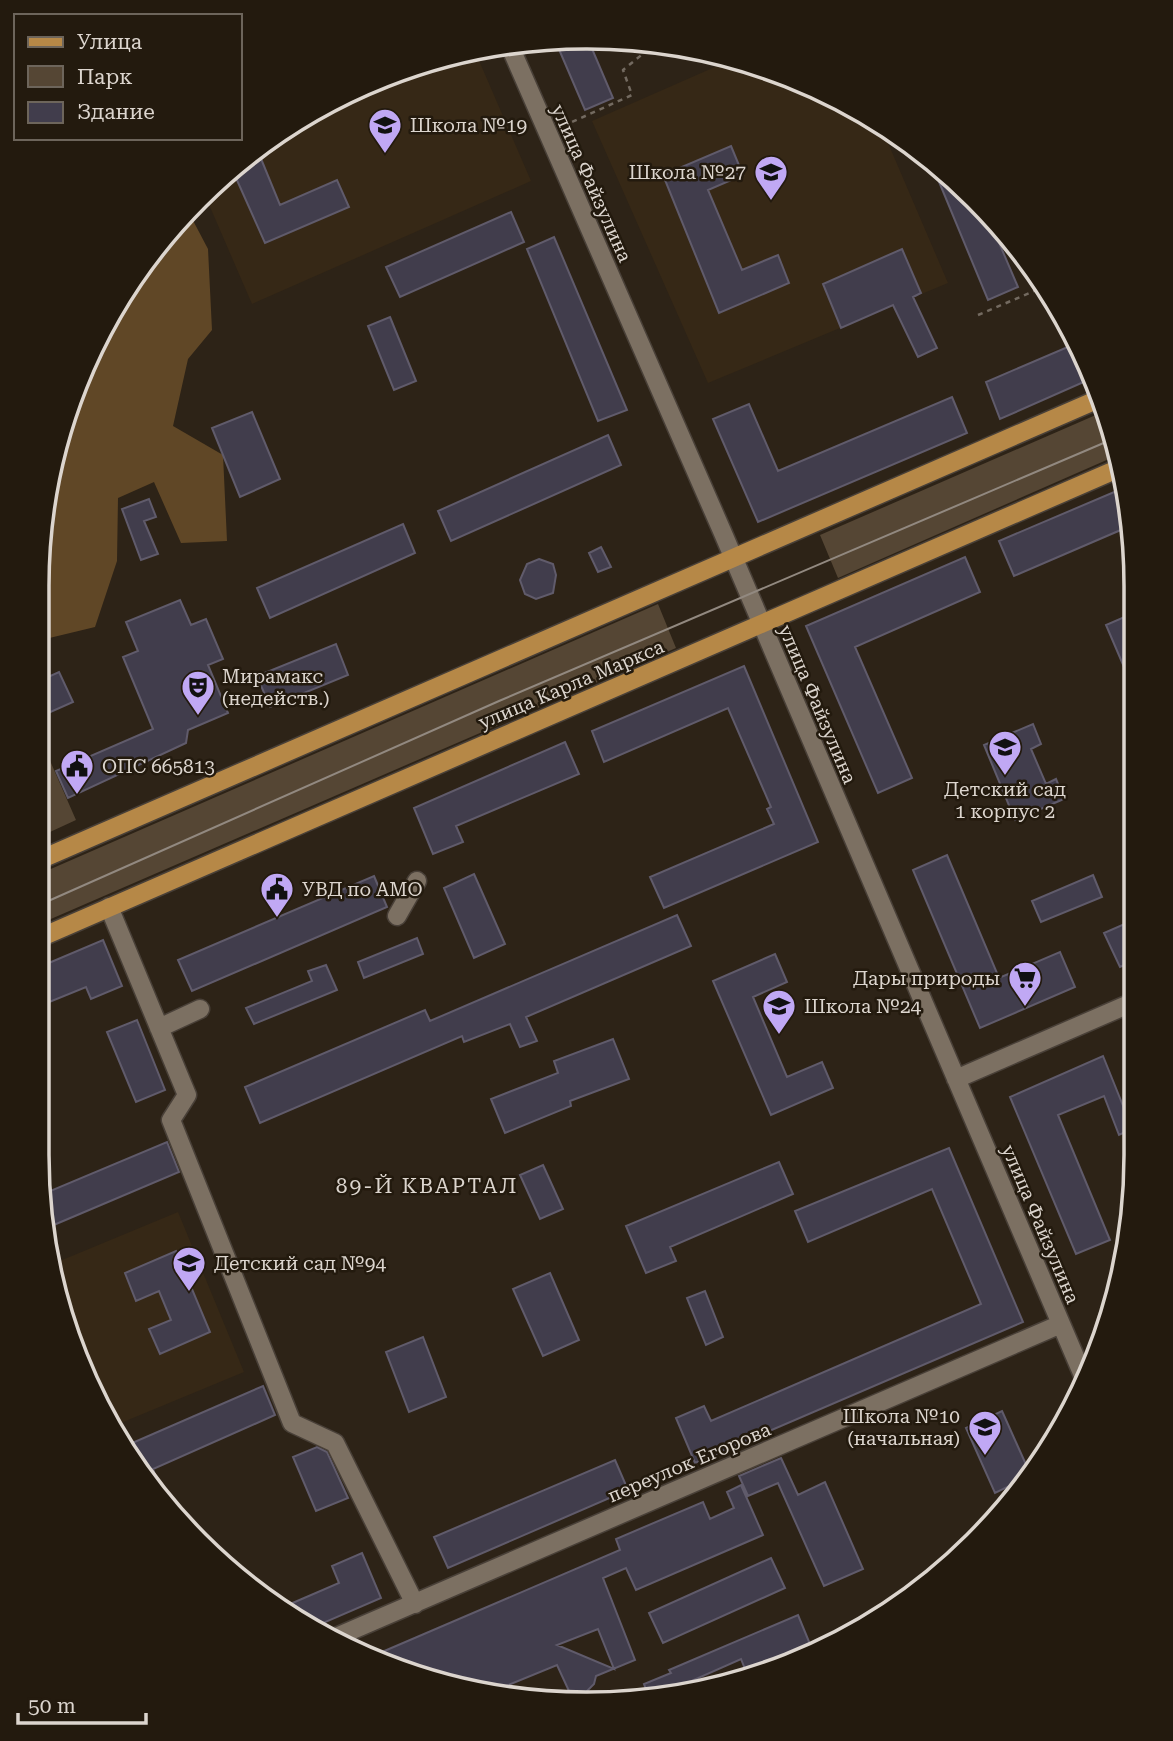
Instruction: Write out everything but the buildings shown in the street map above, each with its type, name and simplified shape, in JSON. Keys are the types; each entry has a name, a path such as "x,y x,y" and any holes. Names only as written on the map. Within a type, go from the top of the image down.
{"main road":[{"path":"49,856 1091,402"},
{"name":"улица Карла Маркса","path":"49,934 1112,472"}],"street":[{"name":"улица Файзулина","path":"514,54 734,559 1080,1368"},
{"path":"397,916 417,881"},
{"path":"109,907 187,1095 171,1120 292,1423 335,1443 415,1604"},
{"path":"956,1079 1124,1007"},
{"path":"159,1028 200,1009"},
{"name":"переулок Егорова","path":"344,1634 1061,1324"}],"path":[{"path":"558,129 632,95 623,70 644,53"},
{"path":"978,315 1035,291"}],"shaded area":[{"name":"Школа №19","path":"479,60 531,181 252,304 209,204 259,160 349,104 414,78"},
{"name":"Школа №27","path":"719,65 792,90 824,104 887,142 948,283 708,383 592,121"},
{"path":"193,220 208,249 212,330 188,359 173,426 223,455 227,541 181,543 154,482 118,498 117,561 95,627 49,638 50,551 59,482 67,447 90,381 121,318 160,259"},
{"path":"178,1212 244,1372 121,1423 90,1360 67,1294 59,1261"}],"green space":[{"path":"1095,415 1109,459 838,578 820,535"},
{"path":"658,604 676,648 49,920 49,870"},
{"path":"49,758 76,820 49,832"}],"tram line":[{"path":"49,901 499,701 1105,443"}],"place":[{"name":"Школа №19","path":"385,155"},
{"name":"Школа №27","path":"771,202"},
{"name":"Мирамакс (недейств.)","path":"198,717"},
{"name":"Детский сад 1 корпус 2","path":"1005,777"},
{"name":"ОПС 665813","path":"77,796"},
{"name":"УВД по АМО","path":"277,919"},
{"name":"Дары природы","path":"1025,1008"},
{"name":"Школа №24","path":"779,1036"},
{"name":"Детский сад №94","path":"189,1293"},
{"name":"Школа №10 (начальная)","path":"985,1457"}],"district":[{"name":"89-Й КВАРТАЛ","path":"427,1186"}]}
